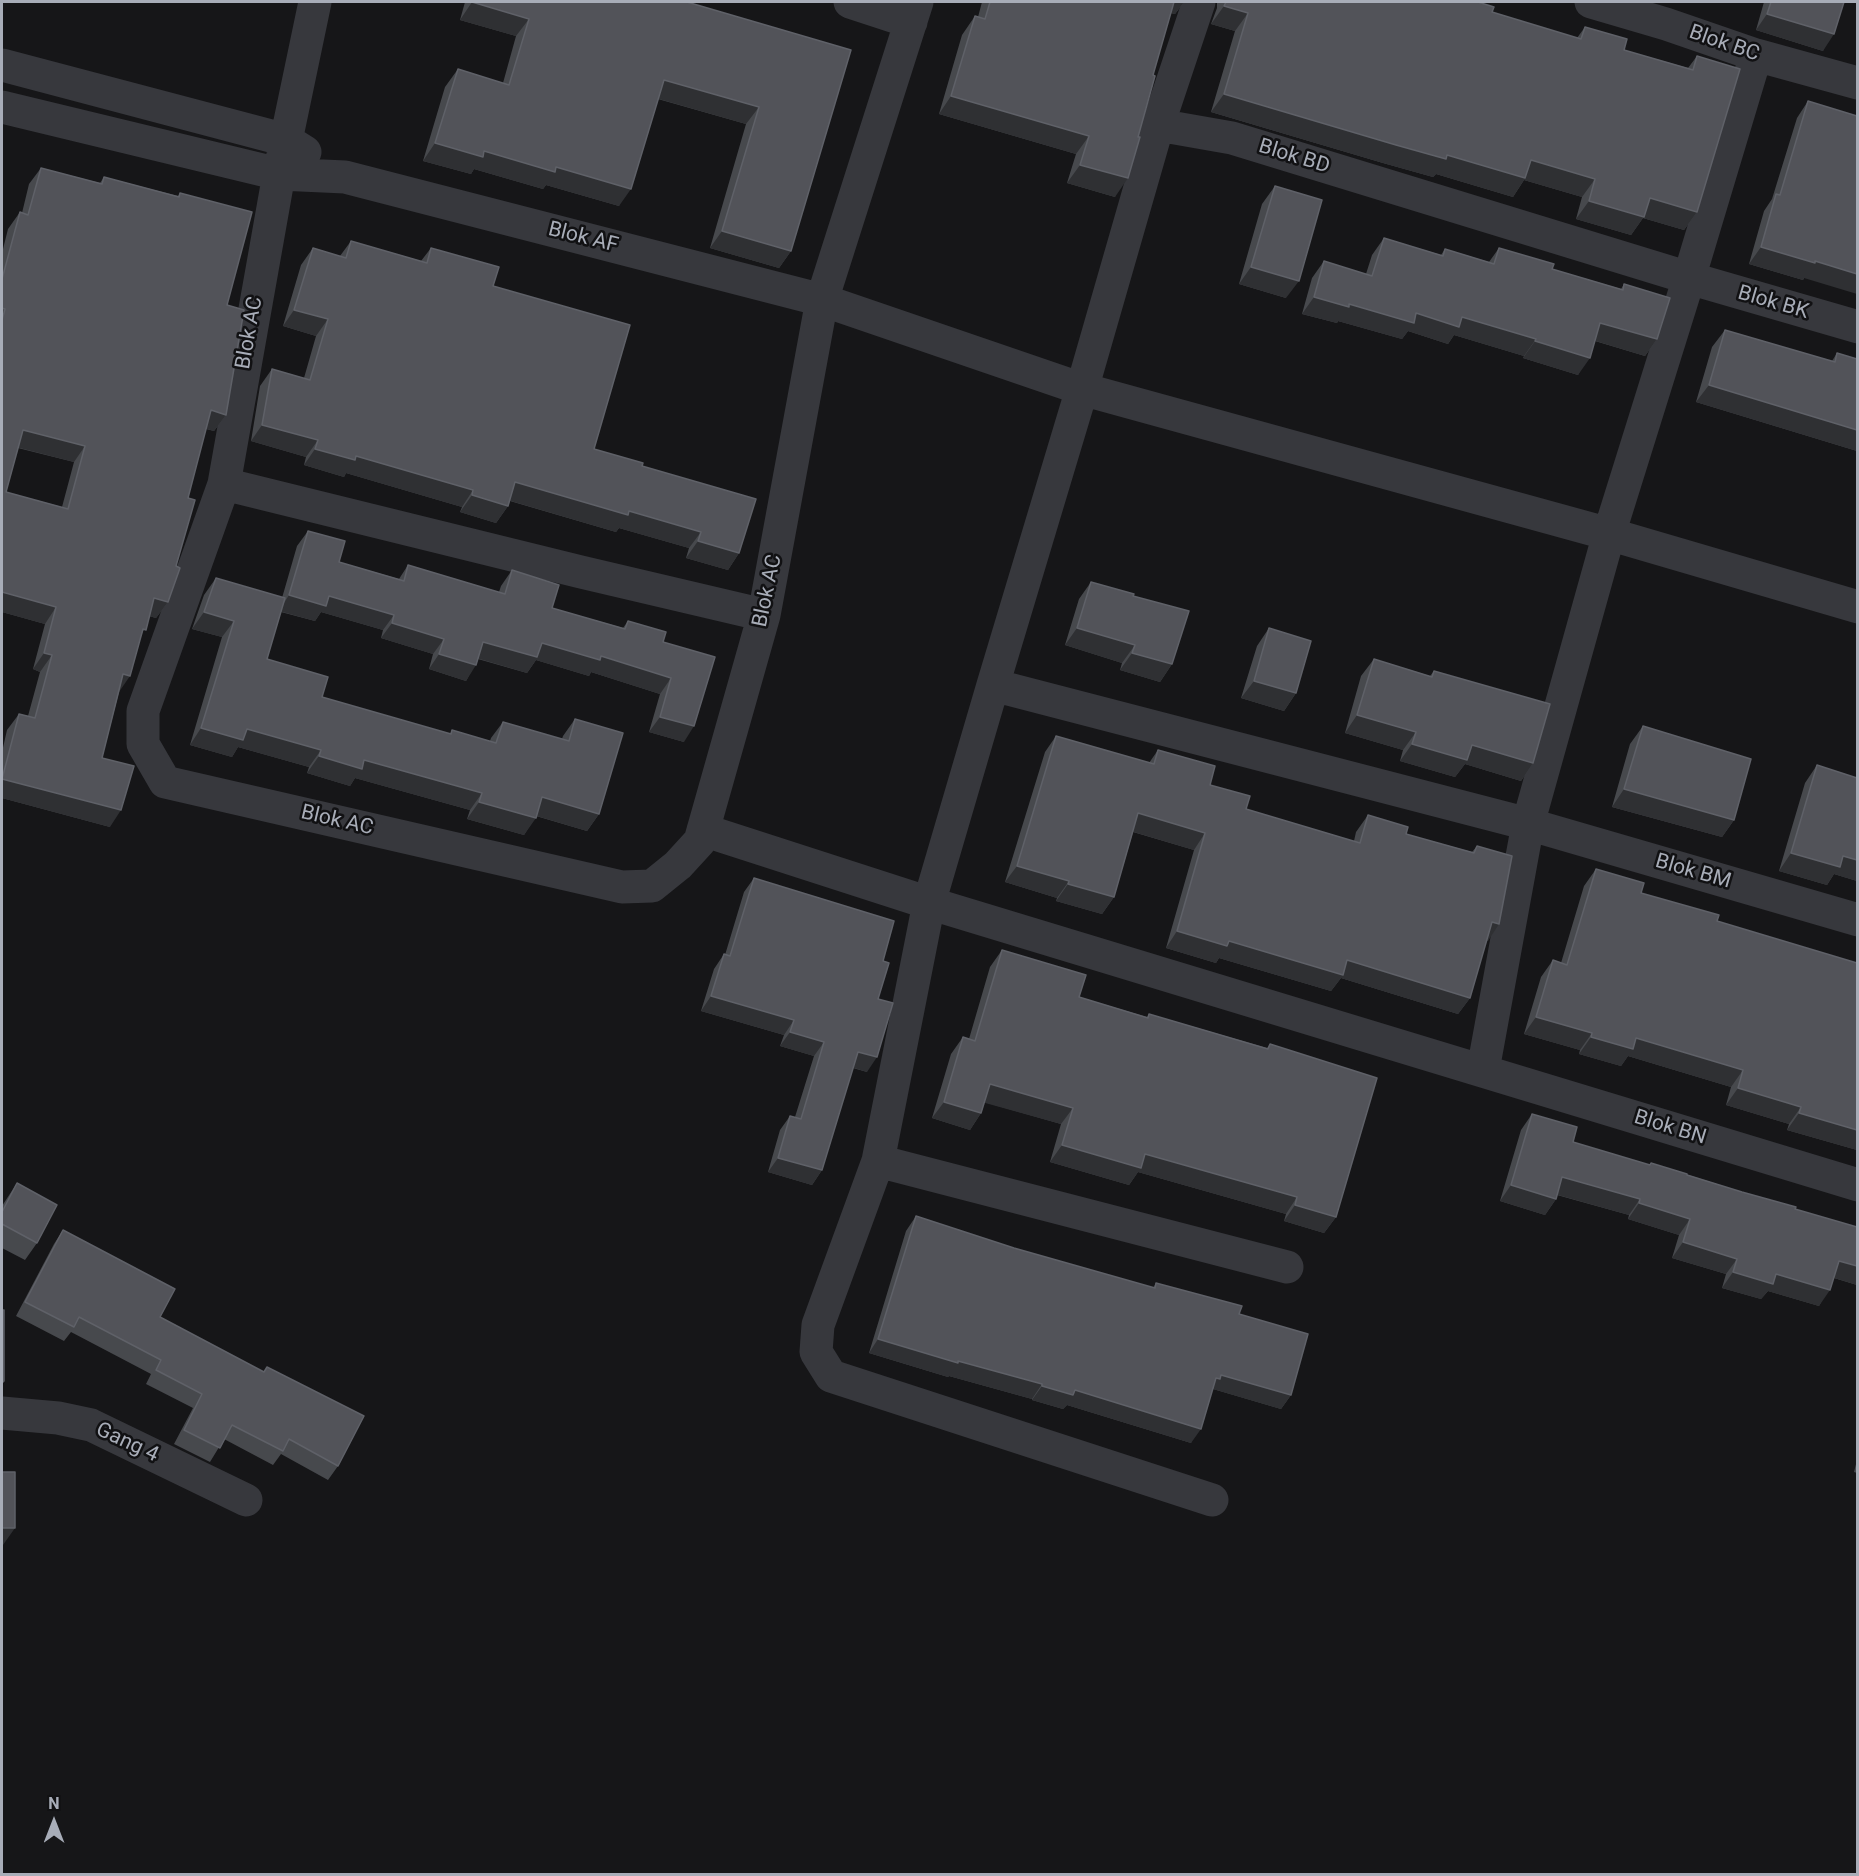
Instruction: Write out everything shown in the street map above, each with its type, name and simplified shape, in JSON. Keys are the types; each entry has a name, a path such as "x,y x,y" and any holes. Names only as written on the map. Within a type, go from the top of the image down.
{"street":[{"name":"Blok AC","path":"315,2 279,174 224,484 142,711 142,744 165,782 622,887 652,886 678,865 700,841 764,615 822,300 914,12"},
{"path":"850,2 914,12"},
{"path":"1199,2 1158,125 929,903 878,1161 818,1324 816,1352 831,1376 1212,1500"},
{"name":"Blok BC","path":"1591,2 1670,13 1756,55 1857,83"},
{"path":"1483,1070 1528,824 1609,534 1756,55"},
{"path":"4,75 286,140 345,177"},
{"path":"2,107 279,174 345,177"},
{"name":"Blok BD","path":"1158,125 1232,138 1689,278"},
{"name":"Blok AF","path":"345,177 822,300 1082,389 1609,534 1857,607"},
{"name":"Blok BK","path":"1689,278 1857,327"},
{"path":"224,484 764,615"},
{"name":"Blok BM","path":"993,685 1528,824 1857,920"},
{"name":"Blok BN","path":"703,830 929,903 1857,1185"},
{"path":"878,1161 1287,1267"},
{"name":"Gang 4","path":"2,1413 58,1418 91,1425 246,1500"}],"building":[{"path":"472,2 687,2 851,50 791,251 722,231 759,107 664,80 631,189 556,167 555,172 484,151 483,157 435,143 458,69 509,85 529,19"},
{"path":"990,2 1174,2 1153,75 1155,76 1128,178 1080,165 1089,136 951,96 975,16 985,19"},
{"path":"1226,2 1478,2 1494,7 1492,12 1581,39 1585,27 1627,39 1624,50 1693,70 1697,56 1740,69 1697,212 1650,198 1644,217 1589,201 1595,179 1531,160 1525,178 1447,155 1446,159 1224,94 1248,13 1224,6"},
{"path":"1771,2 1844,2 1834,34 1767,14"},
{"path":"1808,101 1857,116 1857,274 1761,247 1776,194 1780,195"},
{"path":"41,168 102,184 104,177 179,197 180,193 252,212 227,305 244,310 226,415 211,410 188,498 195,500 176,566 180,568 168,602 154,598 130,676 123,674 102,758 134,766 121,810 2,779 19,714 35,718 52,655 44,653 56,607 2,592 2,320 5,309 2,308 2,279 20,212 28,215","holes":["23,430 85,446 68,509 6,492"]},
{"path":"1275,186 1322,200 1299,281 1251,267"},
{"path":"1384,238 1443,256 1445,249 1494,264 1499,248 1554,264 1552,269 1623,290 1624,284 1670,298 1657,339 1600,323 1590,358 1462,317 1459,327 1416,313 1414,323 1349,304 1349,307 1314,297 1324,261 1372,276"},
{"path":"351,241 427,263 431,248 499,267 493,286 630,325 594,449 643,463 642,466 756,499 739,553 698,541 701,532 629,511 628,515 515,482 508,506 472,495 473,490 356,456 355,460 315,449 318,440 262,425 272,369 310,380 328,319 294,310 313,248 346,258"},
{"path":"1725,330 1835,362 1837,353 1857,359 1857,430 1709,385"},
{"path":"308,531 345,541 339,562 404,581 408,565 505,594 512,570 559,585 552,608 625,629 628,621 666,632 663,642 715,657 694,726 660,717 671,678 601,656 600,660 542,643 537,657 483,642 476,665 439,654 444,639 392,623 394,615 329,596 326,606 289,595"},
{"path":"216,578 285,598 267,659 328,677 322,697 451,734 452,730 496,743 503,722 569,741 575,719 623,733 599,814 542,797 536,818 479,802 482,793 364,760 362,769 319,756 321,750 247,729 243,740 201,728 234,621 204,612"},
{"path":"1091,582 1189,611 1172,664 1132,653 1135,645 1077,628"},
{"path":"1269,628 1311,641 1296,693 1254,681"},
{"path":"1374,659 1432,677 1434,671 1550,704 1533,763 1472,745 1467,760 1412,744 1416,732 1357,715"},
{"path":"1643,726 1751,759 1734,820 1624,789"},
{"path":"1056,736 1154,764 1158,750 1215,766 1210,785 1250,796 1246,809 1360,843 1368,815 1408,827 1406,834 1474,853 1477,846 1512,856 1499,924 1492,922 1470,998 1347,960 1343,975 1229,941 1227,946 1177,931 1205,833 1138,813 1114,897 1017,866"},
{"path":"1817,765 1857,778 1857,860 1843,856 1840,867 1791,853"},
{"path":"1596,869 1644,883 1641,893 1719,915 1717,921 1857,963 1857,1130 1799,1113 1801,1107 1738,1088 1743,1070 1636,1038 1633,1049 1591,1037 1592,1033 1536,1017 1553,960 1567,965"},
{"path":"754,878 894,921 883,961 889,963 878,999 893,1003 877,1057 858,1052 822,1170 778,1158 790,1116 801,1119 824,1042 790,1032 794,1020 711,996 724,954 730,956"},
{"path":"1002,950 1086,975 1079,997 1148,1018 1149,1014 1268,1049 1270,1044 1377,1078 1336,1217 1295,1205 1297,1197 1145,1154 1141,1168 1062,1145 1073,1108 990,1084 981,1113 944,1102 963,1037 975,1041"},
{"path":"1532,1114 1577,1127 1573,1142 1650,1165 1651,1163 1857,1227 1857,1266 1839,1261 1830,1290 1776,1274 1773,1284 1733,1272 1737,1259 1683,1242 1690,1219 1639,1203 1640,1199 1562,1177 1556,1199 1511,1185"},
{"path":"17,1183 57,1205 37,1243 2,1224 2,1212"},
{"path":"916,1216 1014,1248 1155,1288 1156,1283 1242,1306 1239,1314 1308,1334 1291,1395 1221,1375 1220,1379 1216,1378 1201,1429 1075,1390 1073,1395 1042,1386 1042,1384 958,1361 958,1363 878,1339"},
{"path":"63,1230 175,1289 160,1317 264,1372 267,1367 364,1416 338,1466 289,1439 283,1451 232,1425 220,1448 184,1430 202,1394 156,1370 161,1360 79,1317 74,1327 25,1302"},
{"path":"2,1310 4,1310 4,1381 2,1383"},
{"path":"2,1472 15,1472 15,1528 2,1528"}]}
